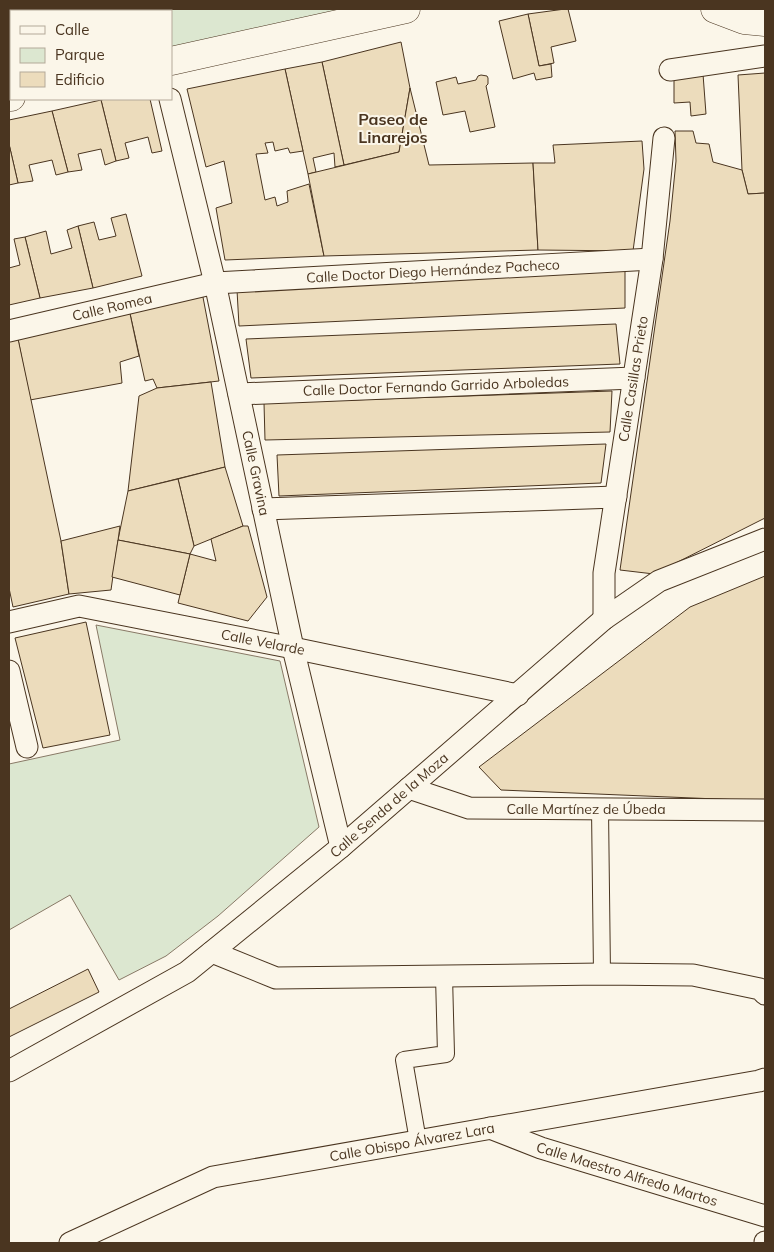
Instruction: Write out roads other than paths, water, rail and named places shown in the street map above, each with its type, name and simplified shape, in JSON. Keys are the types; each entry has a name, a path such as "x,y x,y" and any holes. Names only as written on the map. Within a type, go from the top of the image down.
{"main road":[{"path":"172,61 406,9"},
{"path":"715,9 744,20 765,22"}],"street":[{"path":"670,70 765,56"},
{"name":"Calle Gravina","path":"170,100 215,283 293,648 341,847"},
{"name":"Calle Casillas Prieto","path":"604,619 604,573 652,259 664,138"},
{"name":"Calle Doctor Diego Hernández Pacheco","path":"215,283 652,259"},
{"name":"Calle Romea","path":"9,331 215,283"},
{"name":"Calle Doctor Fernando Garrido Arboledas","path":"239,394 634,378"},
{"path":"263,509 616,497"},
{"name":"Calle Senda de la Moza","path":"9,1071 187,972 341,847 604,619 659,581 765,539"},
{"name":"Calle Velarde","path":"9,622 78,606 518,694"},
{"path":"9,671 27,747"},
{"name":"Calle Martínez de Úbeda","path":"409,788 469,808 765,810"},
{"path":"600,809 602,974"},
{"path":"212,952 276,978 693,974 760,989 765,994"},
{"path":"418,1141 404,1060 446,1054 444,976"},
{"name":"Calle Obispo Álvarez Lara","path":"70,1243 213,1177 765,1079"},
{"name":"Calle Maestro Alfredo Martos","path":"490,1128 541,1148 765,1216"}],"district":[{"name":"Paseo de Linarejos","path":"393,128"}]}
